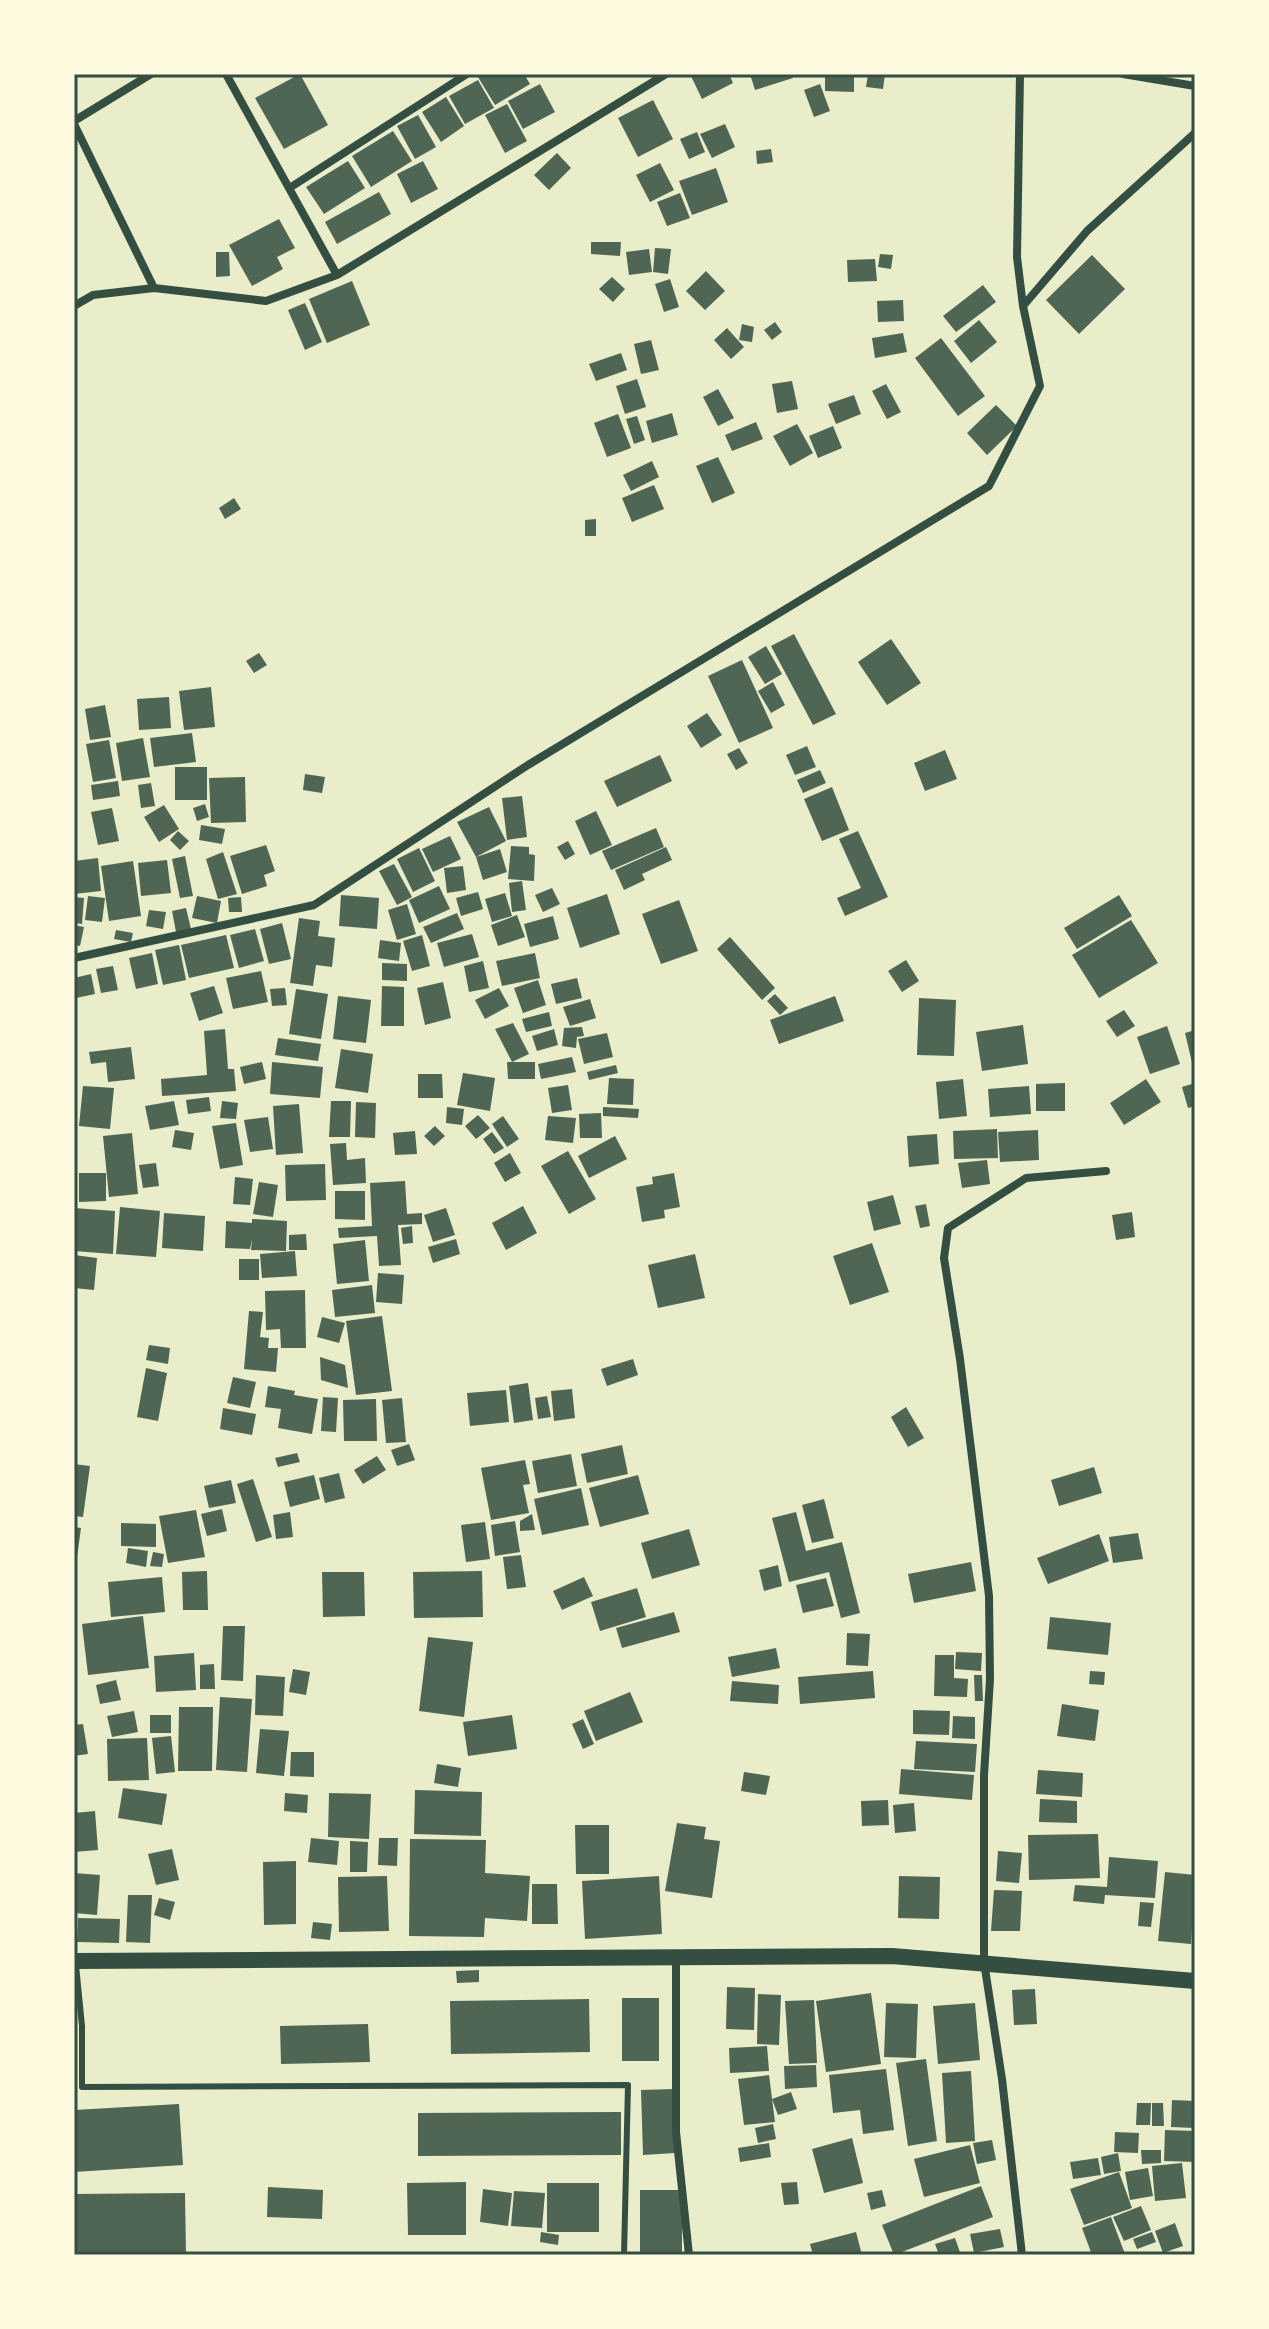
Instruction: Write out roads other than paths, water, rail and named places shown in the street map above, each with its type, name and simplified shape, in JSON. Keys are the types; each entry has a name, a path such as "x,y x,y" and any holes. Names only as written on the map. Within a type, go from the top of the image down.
{"main road":[{"path":"75,1961 892,1956 1195,1981"}],"street":[{"path":"151,74 74,122 154,288"},
{"path":"226,74 337,275"},
{"path":"291,187 467,74"},
{"path":"74,306 93,295 154,288 266,301 337,275 666,74"},
{"path":"74,958 314,905 528,765 989,486 1040,386 1023,306 1017,257 1020,74"},
{"path":"1123,74 1195,86"},
{"path":"1023,306 1087,231 1195,133"},
{"path":"1022,2255 1002,2079 984,1962 984,1775 990,1679 989,1596 960,1359 944,1258 948,1228 1026,1178 1106,1171"},
{"path":"676,1957 676,2132 689,2255"}],"lane":[{"path":"75,1961 82,2026 78,2088 628,2085 624,2255"}]}
